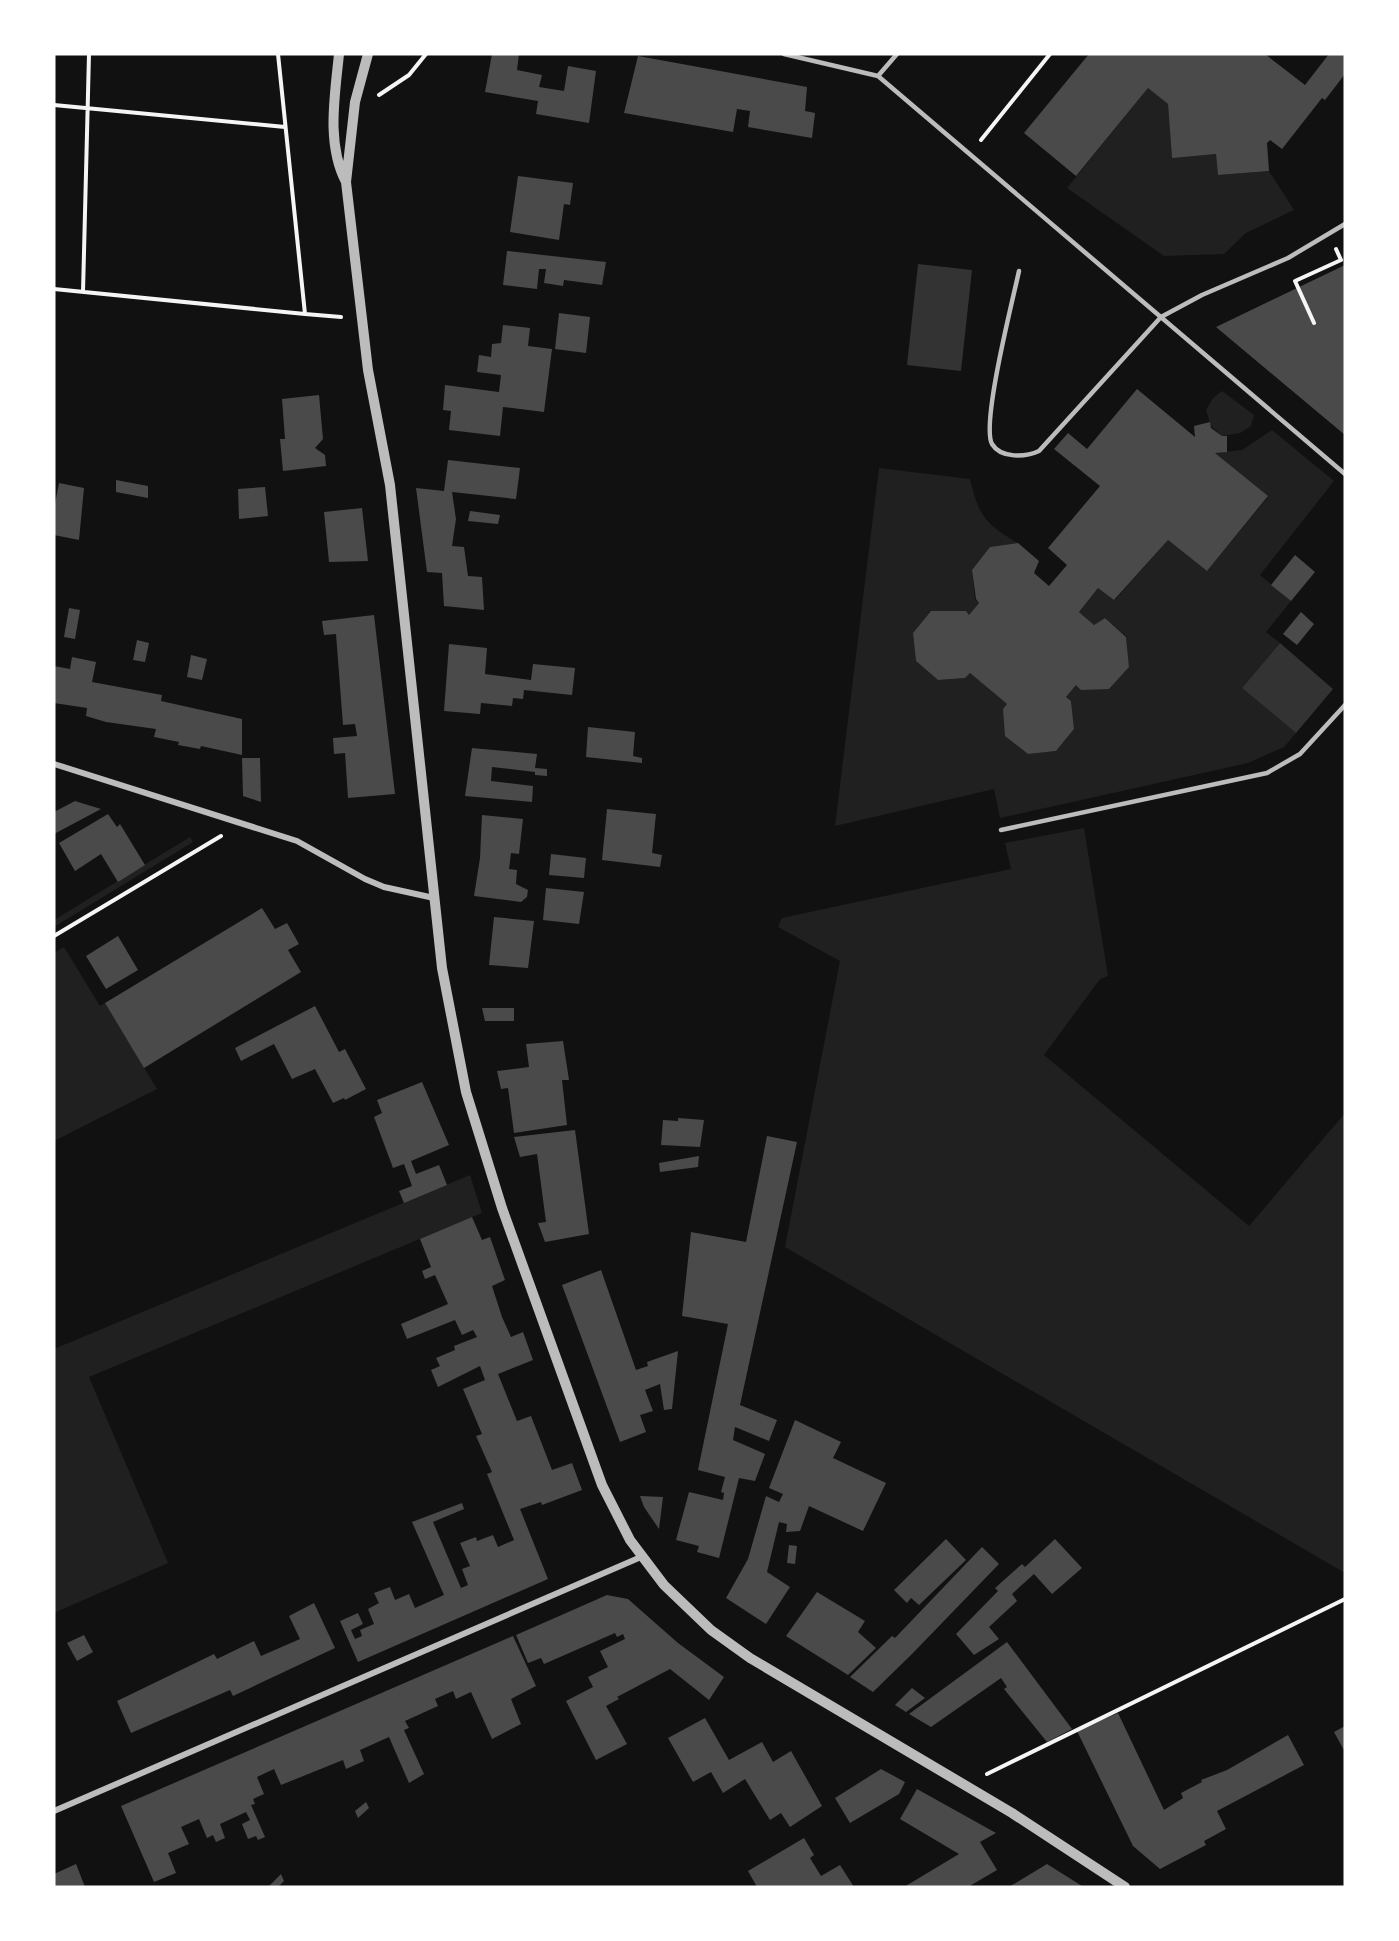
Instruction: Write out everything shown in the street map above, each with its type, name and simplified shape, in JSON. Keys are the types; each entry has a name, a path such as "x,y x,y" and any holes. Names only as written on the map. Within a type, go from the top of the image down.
{"street":[{"path":"339,54 334,135 339,166 346,182"},
{"path":"368,54 355,102 346,182 367,359 390,484 420,744 442,968 474,1122 595,1466 641,1557 695,1615 750,1658 1036,1827 1125,1887"},
{"path":"54,764 305,844 365,879 384,887 434,898"},
{"path":"54,1811 641,1557"}],"lane":[{"path":"784,54 878,76 1345,474"},
{"path":"878,76 897,54"},
{"path":"1019,271 990,418 992,444 998,450 1020,457 1039,451 1161,317 1202,295 1288,258 1345,224"},
{"path":"1001,830 1267,773 1300,754 1345,705"}],"path":[{"path":"84,292 89,54"},
{"path":"278,54 305,314"},
{"path":"355,102 371,100 383,93 409,75 426,54"},
{"path":"970,155 1050,54"},
{"path":"54,105 285,127"},
{"path":"1314,323 1295,281 1341,260"},
{"path":"54,289 340,317"},
{"path":"54,936 242,823"},
{"path":"965,1786 1345,1599"}],"shaded area":[{"path":"1148,88 1168,104 1172,157 1216,154 1218,175 1269,171 1294,210 1246,233 1224,254 1164,256 1067,188"},
{"path":"918,264 972,270 961,371 907,365"},
{"path":"1222,391 1254,415 1251,426 1240,433 1222,436 1211,426 1206,410 1213,398"},
{"path":"1272,430 1334,481 1260,575 1291,601 1266,632 1280,643 1242,688 1296,733 1284,747 1248,763 1000,818 994,789 835,826 879,468 970,479 985,518 1018,543 990,547 972,570 975,599 979,603 969,615 965,611 931,611 913,633 916,661 938,680 965,678 970,673 1007,704 1006,736 1028,754 1056,751 1074,729 1071,701 1066,697 1076,685 1109,689 1129,667 1126,636 1105,618 1094,625 1079,612 1098,588 1115,600 1168,540 1207,571 1268,497 1215,453 1242,450"},
{"path":"1280,643 1333,689 1296,733 1242,688"},
{"path":"1084,828 1108,976 1100,979 1044,1055 1249,1226 1345,1113 1345,1573 785,1247 840,961 778,927 782,918 1011,869 1005,843"},
{"path":"190,837 193,842 54,927 54,920"},
{"path":"64,947 100,1006 105,1003 157,1089 54,1141 54,953"},
{"path":"470,1175 482,1213 89,1377 168,1563 54,1613 54,1349"}],"building":[{"path":"492,54 519,54 517,70 542,75 539,87 564,91 568,66 596,71 589,123 536,114 538,101 485,92"},
{"path":"1089,54 1265,54 1305,85 1329,54 1345,54 1345,74 1325,100 1322,98 1282,149 1270,140 1267,143 1269,171 1218,175 1216,154 1172,158 1168,104 1148,88 1076,176 1024,133"},
{"path":"638,56 807,87 805,111 815,113 812,138 748,127 750,111 737,109 733,132 624,113"},
{"path":"518,176 573,183 570,205 564,204 559,240 510,232"},
{"path":"507,251 606,262 602,285 564,280 563,286 544,283 546,269 539,269 537,289 503,285"},
{"path":"1345,265 1345,435 1216,327"},
{"path":"559,313 590,317 586,353 555,349"},
{"path":"503,325 530,328 528,346 552,349 544,412 503,407 500,436 449,430 451,411 443,410 445,385 499,392 501,375 477,372 479,355 491,357 492,344 501,343"},
{"path":"1137,389 1195,437 1194,426 1210,422 1211,428 1222,436 1227,436 1227,452 1215,453 1268,496 1207,571 1168,540 1114,600 1098,588 1079,612 1094,625 1105,618 1126,637 1129,667 1109,689 1081,690 1076,685 1066,697 1071,701 1074,729 1056,751 1028,754 1005,736 1003,709 1007,704 970,673 965,678 938,680 916,661 913,633 931,611 966,611 969,615 979,603 976,599 972,570 990,547 1018,543 1039,561 1034,573 1049,586 1067,565 1048,548 1100,486 1054,449 1068,433 1087,449"},
{"path":"319,395 323,439 315,448 325,455 326,466 283,471 280,439 285,439 282,399"},
{"path":"448,460 520,468 516,499 452,492 456,519 452,546 464,547 468,576 482,577 484,610 444,606 442,573 427,572 416,488 444,491"},
{"path":"116,480 148,486 148,498 116,492"},
{"path":"59,483 84,488 79,540 54,535 54,509"},
{"path":"265,487 268,516 239,519 238,489"},
{"path":"362,508 368,561 329,562 324,512"},
{"path":"470,511 500,515 498,524 468,521"},
{"path":"1295,555 1315,572 1291,601 1271,585"},
{"path":"69,608 80,610 75,639 64,637"},
{"path":"1301,612 1314,624 1297,645 1283,634"},
{"path":"374,615 395,794 348,798 345,753 334,754 333,738 357,736 355,724 343,725 336,634 324,635 322,621"},
{"path":"137,640 149,643 145,662 133,660"},
{"path":"449,644 487,648 485,674 531,680 533,664 575,668 572,695 524,690 523,699 513,698 512,706 481,703 480,714 444,711"},
{"path":"191,655 207,659 202,680 187,677"},
{"path":"72,657 96,662 92,682 162,695 161,701 242,719 242,755 201,746 200,749 178,745 179,742 154,737 156,729 106,722 86,716 87,708 54,703 54,666 70,669"},
{"path":"588,727 635,732 633,756 642,758 642,763 586,757"},
{"path":"472,748 537,754 535,768 547,769 547,776 535,775 535,772 492,767 491,781 533,786 532,802 465,796"},
{"path":"242,758 260,758 261,802 243,796"},
{"path":"75,801 101,809 54,834 54,812"},
{"path":"607,809 656,814 652,853 662,855 660,867 602,860"},
{"path":"108,814 117,827 120,824 145,865 118,882 101,854 75,871 59,843"},
{"path":"482,815 523,819 519,854 511,853 509,869 517,870 516,884 528,890 527,897 521,902 474,896 480,858"},
{"path":"551,854 586,858 584,878 549,875"},
{"path":"546,888 584,892 579,924 543,920"},
{"path":"262,908 275,929 287,923 299,944 288,950 301,972 144,1068 105,1003"},
{"path":"494,917 534,921 528,968 489,965"},
{"path":"118,936 138,970 106,989 86,956"},
{"path":"315,1006 339,1052 345,1049 366,1089 345,1100 344,1098 333,1103 315,1069 292,1079 274,1044 241,1061 235,1048"},
{"path":"482,1008 514,1008 514,1021 485,1021"},
{"path":"563,1041 569,1080 562,1080 567,1125 514,1133 508,1088 501,1089 497,1071 529,1067 526,1044"},
{"path":"422,1082 449,1145 411,1161 416,1174 439,1165 447,1185 404,1203 399,1191 412,1186 404,1164 393,1168 374,1117 382,1113 377,1100"},
{"path":"678,1118 704,1120 700,1147 661,1145 663,1120 678,1121"},
{"path":"575,1130 589,1234 545,1242 538,1223 546,1222 537,1154 520,1157 514,1137"},
{"path":"767,1136 797,1142 740,1405 777,1420 769,1441 735,1427 733,1440 765,1454 755,1481 739,1478 719,1558 697,1552 699,1546 676,1540 689,1492 723,1500 724,1493 721,1492 725,1477 698,1470 728,1324 682,1316 691,1232 746,1242"},
{"path":"699,1156 698,1167 660,1172 659,1163"},
{"path":"472,1217 482,1240 490,1237 505,1280 492,1286 502,1317 511,1337 523,1332 533,1360 498,1374 517,1421 531,1416 552,1470 572,1463 582,1490 542,1505 541,1502 520,1509 548,1579 358,1662 340,1621 358,1613 363,1624 351,1630 355,1639 362,1636 360,1630 374,1624 368,1609 379,1603 374,1593 390,1587 395,1600 409,1594 415,1608 444,1595 412,1522 462,1503 464,1509 433,1522 461,1588 468,1585 462,1569 470,1566 460,1543 476,1537 477,1541 493,1535 498,1547 514,1540 487,1474 492,1472 476,1436 482,1434 463,1389 485,1380 480,1366 438,1387 431,1370 440,1366 436,1358 455,1350 454,1346 477,1337 473,1330 462,1335 455,1320 407,1339 401,1324 448,1304 435,1275 425,1279 422,1271 431,1267 420,1239"},
{"path":"601,1270 636,1370 648,1366 647,1362 678,1351 672,1409 664,1410 660,1384 645,1390 653,1411 640,1415 646,1432 620,1442 562,1285"},
{"path":"795,1420 841,1442 833,1458 886,1483 863,1531 809,1506 800,1531 786,1532 787,1524 779,1522 767,1572 790,1587 766,1624 726,1598 748,1559 766,1496 779,1502 783,1494 769,1488"},
{"path":"640,1496 663,1497 659,1529 644,1507"},
{"path":"946,1539 966,1560 919,1605 911,1598 907,1603 894,1590"},
{"path":"1055,1539 1082,1568 1052,1594 1034,1574 1012,1594 1017,1601 989,1627 999,1639 974,1655 956,1634 998,1591 995,1588 1022,1564 1025,1567"},
{"path":"789,1545 797,1546 795,1564 787,1563"},
{"path":"982,1547 999,1564 912,1654 873,1692 850,1677 892,1636 895,1638"},
{"path":"817,1592 865,1621 858,1632 876,1648 848,1675 786,1636"},
{"path":"607,1595 628,1599 678,1643 724,1677 709,1700 670,1669 617,1697 619,1699 606,1706 627,1744 596,1760 566,1701 593,1687 588,1677 608,1667 600,1651 625,1639 623,1634 617,1637 615,1633 544,1664 541,1658 528,1663 516,1635"},
{"path":"314,1603 335,1648 233,1696 230,1690 131,1733 117,1701 214,1654 217,1659 254,1641 261,1656 300,1639 289,1616"},
{"path":"84,1635 93,1652 77,1661 67,1643"},
{"path":"513,1636 536,1686 511,1699 521,1724 492,1739 471,1692 456,1699 453,1691 435,1699 438,1706 405,1721 409,1728 404,1730 424,1774 409,1783 389,1737 360,1750 364,1761 346,1769 343,1760 281,1785 274,1769 257,1777 264,1794 253,1799 255,1804 251,1805 265,1837 258,1840 256,1836 248,1839 242,1824 250,1820 246,1812 220,1824 225,1838 216,1842 213,1835 207,1838 199,1819 181,1827 189,1844 168,1853 176,1873 154,1882 121,1806"},
{"path":"1007,1642 1072,1729 1047,1742 1004,1689 1007,1687 1001,1678 931,1727 909,1714"},
{"path":"912,1688 925,1698 906,1712 895,1705"},
{"path":"1118,1713 1164,1810 1183,1798 1181,1793 1202,1782 1201,1780 1227,1770 1288,1735 1304,1765 1217,1811 1226,1829 1204,1841 1206,1845 1160,1869 1133,1846 1077,1731"},
{"path":"705,1718 729,1760 762,1742 773,1762 791,1751 822,1806 790,1827 781,1813 770,1820 745,1779 723,1793 711,1772 693,1782 668,1738"},
{"path":"1345,1726 1345,1752 1334,1732"},
{"path":"881,1769 905,1782 899,1794 850,1823 835,1798"},
{"path":"917,1789 996,1833 980,1842 997,1870 968,1887 904,1887 959,1854 900,1819"},
{"path":"366,1802 369,1808 358,1818 355,1811"},
{"path":"804,1838 814,1855 810,1858 821,1876 840,1865 854,1887 757,1887 748,1871"},
{"path":"76,1864 85,1887 54,1887 54,1874"},
{"path":"1047,1864 1082,1886 1008,1887 1014,1884"},
{"path":"281,1874 284,1881 278,1887 268,1887"}]}
